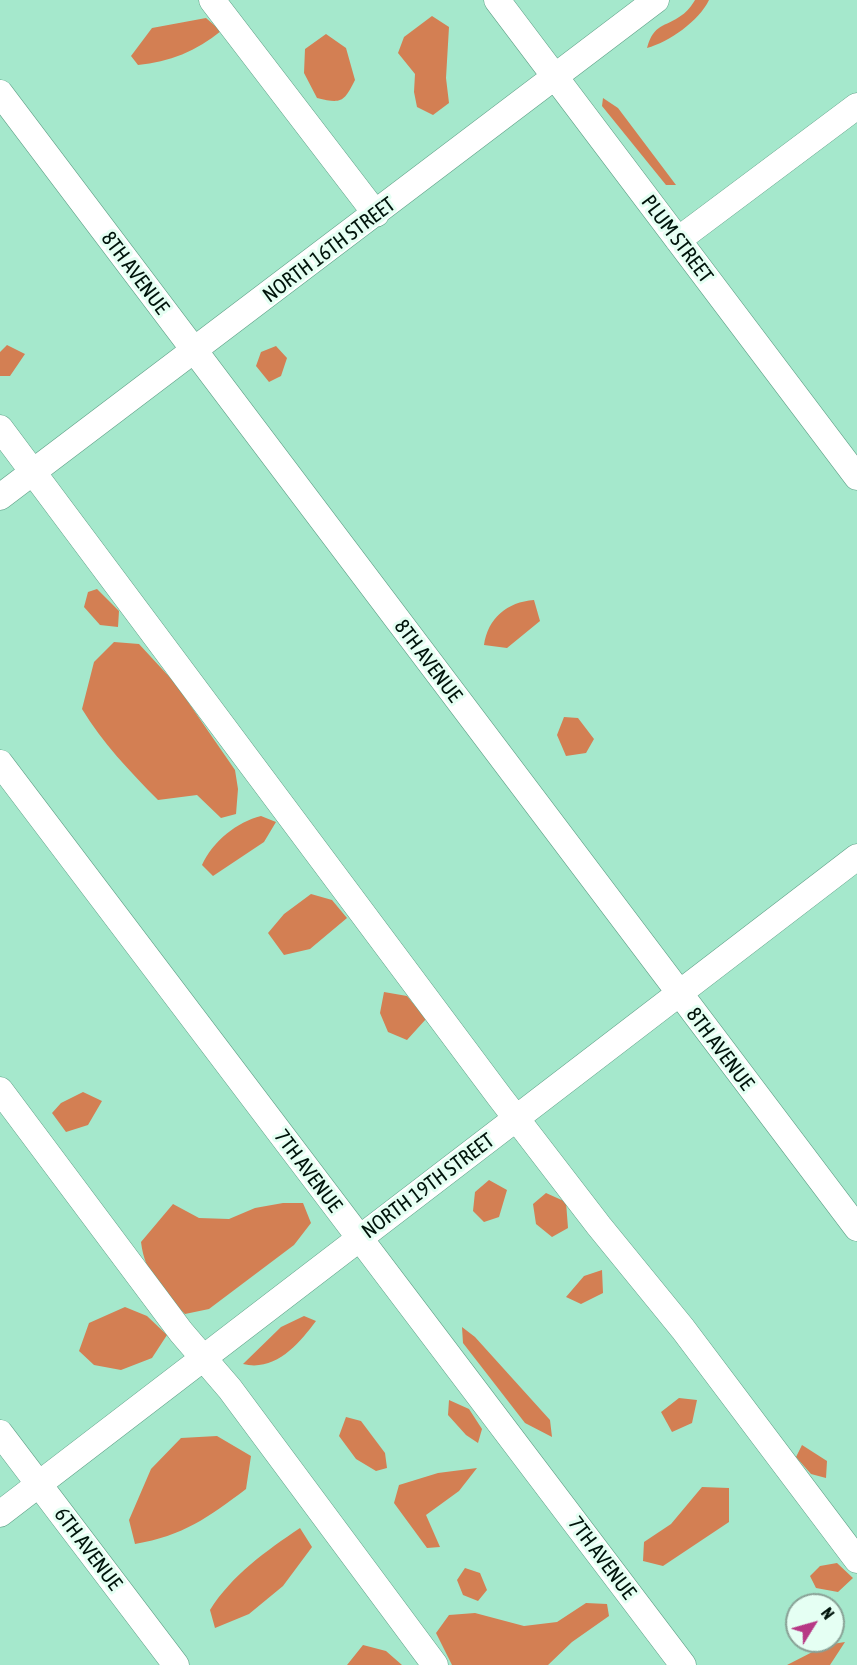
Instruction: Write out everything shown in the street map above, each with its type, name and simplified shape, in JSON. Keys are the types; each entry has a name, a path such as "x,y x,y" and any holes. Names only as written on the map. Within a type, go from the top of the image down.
{"street":[{"path":"212,0 375,214"},
{"name":"PLUM STREET","path":"497,0 857,477"},
{"name":"NORTH 16TH STREET","path":"0,497 656,0"},
{"name":"8TH AVENUE","path":"0,93 678,994 857,1228"},
{"path":"678,240 857,106"},
{"path":"0,428 517,1118 599,1226 683,1329 857,1560"},
{"name":"7TH AVENUE","path":"0,763 683,1665"},
{"name":"NORTH 19TH STREET","path":"0,1514 857,857"},
{"path":"0,1090 203,1358 230,1389 435,1665"},
{"name":"6TH AVENUE","path":"0,1433 176,1665"}],"shaded area":[{"path":"695,0 709,0 698,16 683,30 647,48 656,30 684,14"},
{"path":"432,16 449,27 446,78 449,103 433,115 417,107 414,92 415,74 398,53 404,37"},
{"path":"206,18 221,31 192,50 172,58 138,65 131,56 152,28"},
{"path":"326,34 346,48 355,80 345,97 337,101 317,98 304,73 305,49"},
{"path":"603,98 618,108 676,185 666,185 602,106"},
{"path":"7,345 25,354 10,376 0,376 0,352"},
{"path":"276,346 287,358 281,376 269,382 256,366 261,352"},
{"path":"97,589 119,611 118,627 100,625 84,607 88,592"},
{"path":"534,600 540,621 507,648 484,645 494,619 500,613 515,604"},
{"path":"114,642 139,644 175,683 235,770 238,789 236,814 221,818 197,795 158,800 98,733 82,709 94,662"},
{"path":"564,717 578,718 594,739 586,753 566,756 557,735"},
{"path":"261,816 276,822 264,842 213,876 202,865 212,848 235,828"},
{"path":"311,894 332,900 347,918 310,949 284,955 268,933 284,914"},
{"path":"384,992 407,996 426,1019 407,1040 388,1032 380,1013"},
{"path":"83,1092 102,1101 88,1125 66,1132 52,1113 61,1103"},
{"path":"489,1180 507,1190 499,1217 484,1222 473,1211 475,1192"},
{"path":"546,1193 566,1202 568,1228 552,1237 536,1224 533,1204"},
{"path":"283,1203 303,1203 311,1223 294,1245 209,1309 185,1314 162,1290 146,1264 141,1242 173,1204 199,1218 229,1219 255,1208"},
{"path":"602,1270 603,1293 581,1304 566,1297 584,1276"},
{"path":"125,1307 147,1316 167,1335 152,1358 121,1370 94,1365 79,1351 89,1323"},
{"path":"304,1316 316,1321 294,1347 266,1364 243,1364 281,1327"},
{"path":"462,1327 475,1337 550,1420 552,1437 525,1423 463,1343"},
{"path":"679,1398 697,1400 692,1423 672,1432 661,1412"},
{"path":"449,1400 469,1409 482,1429 478,1443 466,1435 448,1415"},
{"path":"346,1417 361,1421 385,1453 387,1468 376,1471 356,1459 339,1436"},
{"path":"217,1436 251,1456 246,1489 195,1524 167,1536 135,1544 129,1520 151,1469 181,1438"},
{"path":"802,1445 827,1461 826,1478 811,1474 796,1457"},
{"path":"477,1468 459,1491 426,1515 440,1547 427,1548 394,1503 399,1485 438,1473"},
{"path":"702,1487 729,1488 729,1522 663,1566 643,1561 644,1542 671,1524"},
{"path":"300,1528 312,1547 283,1586 249,1614 215,1628 210,1610 219,1597 262,1555"},
{"path":"837,1563 853,1578 838,1592 816,1588 810,1576 820,1566"},
{"path":"465,1568 480,1573 487,1590 478,1601 463,1595 457,1580"},
{"path":"586,1603 607,1604 609,1616 572,1642 548,1665 452,1665 436,1633 449,1615 475,1613 524,1626 557,1622"},
{"path":"363,1645 386,1651 402,1665 347,1665"},
{"path":"810,1653 838,1653 830,1665 787,1665"}]}
